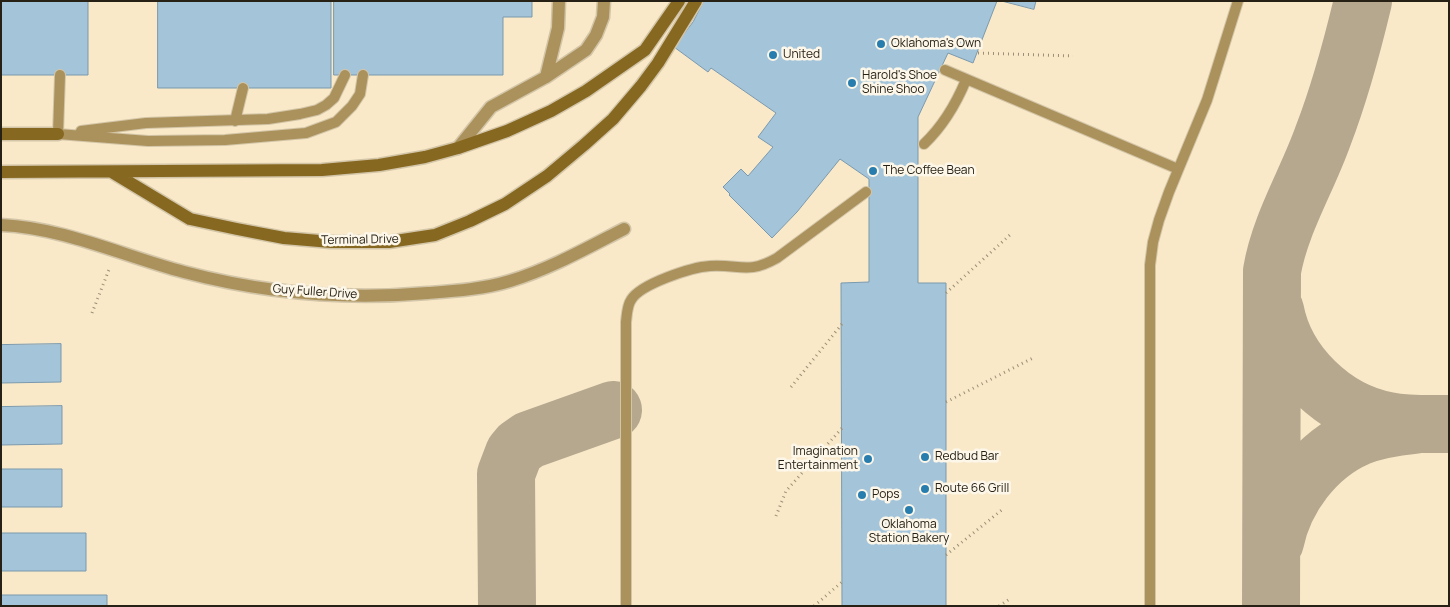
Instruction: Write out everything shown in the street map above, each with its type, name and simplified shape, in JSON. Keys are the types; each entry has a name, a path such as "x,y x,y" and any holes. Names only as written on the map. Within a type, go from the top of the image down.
{"main road":[{"path":"1,172 322,170 379,165 425,157 458,148 507,130 551,111 586,91 645,50 679,1"},
{"name":"Terminal Drive","path":"112,172 190,218 237,229 284,238 331,242 389,242 435,235 505,204 547,176 584,145 612,119 641,86 658,63 696,1"},
{"path":"1,134 58,134"}],"street":[{"path":"546,77 558,28 559,1"},
{"path":"458,148 491,107 546,77 586,50 596,35 603,17 604,1"},
{"name":"Guy Fuller Drive","path":"1,225 47,231 184,272 246,286 359,296 400,296 461,291 510,281 575,255 624,229"}],"lane":[{"path":"1150,606 1150,266 1153,242 1178,169 1207,100 1238,1"},
{"path":"945,70 1178,169"},
{"path":"58,134 60,74"},
{"path":"58,134 146,123 268,119 317,110 334,98 345,75"},
{"path":"58,134 148,141 225,140 306,133 336,122 352,106 360,94 363,75"},
{"path":"924,144 948,115 957,101 966,80"},
{"path":"235,121 243,88"},
{"path":"626,606 626,322 627,309 631,299 639,290 652,283 696,268 712,266 754,268 765,265 866,192"}],"path":[{"path":"978,53 1073,56"},
{"path":"946,293 1011,234"},
{"path":"92,313 116,251"},
{"path":"791,387 842,324"},
{"path":"946,402 1033,358"},
{"path":"776,516 786,491 842,428"},
{"path":"946,555 1003,509"},
{"path":"814,606 842,582"},
{"path":"999,606 1011,598"}],"building":[{"path":"1,1 88,1 88,75 1,75"},
{"path":"158,1 331,1 331,88 158,88"},
{"path":"334,1 532,1 532,17 503,17 503,75 334,75"},
{"path":"704,1 997,1 973,63 948,53 918,117 918,283 946,283 946,606 842,606 841,283 869,282 869,179 840,159 797,212 772,238 729,195 723,187 741,169 748,176 773,147 758,137 776,113 711,68 708,72 674,47 693,22"},
{"path":"1002,1 1036,1 1034,9"},
{"path":"61,344 61,382 1,383 1,345"},
{"path":"62,406 62,444 1,445 1,407"},
{"path":"1,469 62,469 62,507 1,507"},
{"path":"1,533 86,533 86,571 1,571"},
{"path":"1,595 107,595 107,606 1,606"}],"taxiway":[{"path":"1271,606 1272,271 1281,236 1317,153 1335,103 1363,1"},
{"path":"1275,310 1289,349 1315,382 1331,396 1368,416 1388,421 1411,424 1449,424"},
{"path":"507,606 506,474 514,453 529,440 613,410"},
{"path":"1275,542 1279,526 1294,494 1304,480 1329,455 1358,437 1385,429 1414,425"}],"place":[{"name":"Oklahoma's Own","path":"881,44"},
{"name":"United","path":"773,55"},
{"name":"Harold's Shoe Shine Shoo","path":"852,83"},
{"name":"The Coffee Bean","path":"873,171"},
{"name":"Redbud Bar","path":"925,457"},
{"name":"Imagination Entertainment","path":"868,459"},
{"name":"Route 66 Grill","path":"925,489"},
{"name":"Pops","path":"862,495"},
{"name":"Oklahoma Station Bakery","path":"909,510"}]}
